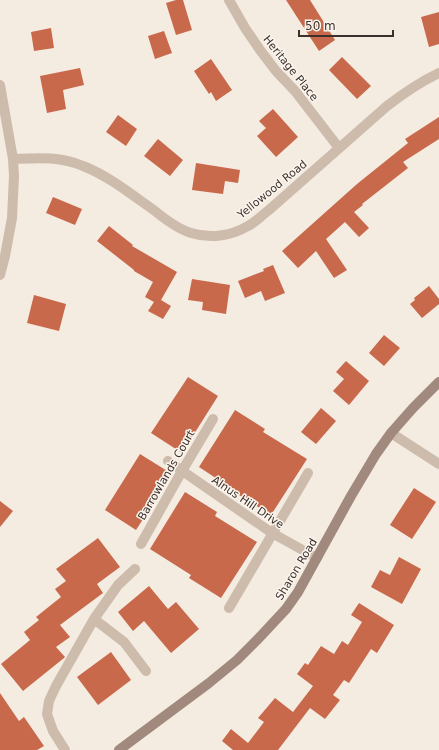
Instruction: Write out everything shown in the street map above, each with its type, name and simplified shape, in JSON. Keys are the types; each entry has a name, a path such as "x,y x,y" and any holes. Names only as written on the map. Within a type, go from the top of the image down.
{"main road":[{"name":"Sharon Road","path":"119,750 237,660 290,603 298,592 376,454 391,433 439,382"}],"street":[{"name":"Heritage Place","path":"229,0 260,50 276,71 295,91 339,148"},
{"name":"Yellowood Road","path":"13,159 51,158 82,165 104,176 175,226 191,233 207,236 218,236 233,233 252,224 406,92 439,73"},
{"path":"0,85 13,159 14,176 12,218 0,275"},
{"name":"Barrowlands Court","path":"141,544 213,419"},
{"path":"391,433 439,464"},
{"name":"Alnus Hill Drive","path":"168,461 272,533 317,558"},
{"path":"229,608 308,473"},
{"path":"65,750 53,731 47,714 49,701 94,619 118,585 135,569"},
{"path":"94,619 124,642 146,671"}],"building":[{"path":"176,0 183,0 192,30 176,35 166,3"},
{"path":"286,0 310,0 335,40 319,51"},
{"path":"439,12 439,44 429,47 421,17"},
{"path":"51,28 54,48 34,51 31,32"},
{"path":"164,31 172,53 155,59 148,36"},
{"path":"342,57 371,86 357,99 329,70"},
{"path":"211,59 232,90 216,101 211,92 209,94 194,71"},
{"path":"80,68 84,85 63,90 66,109 47,113 40,76"},
{"path":"273,109 298,137 276,157 257,136 266,128 259,121"},
{"path":"118,115 137,129 126,146 106,132"},
{"path":"439,117 439,139 403,162 408,168 354,212 369,228 359,237 345,222 326,239 347,270 334,278 316,251 298,268 282,251 357,184 408,143 405,139"},
{"path":"158,139 183,160 170,176 144,156"},
{"path":"196,163 240,170 238,183 225,181 223,194 192,190"},
{"path":"53,197 82,209 75,225 46,213"},
{"path":"109,226 133,245 132,246 177,272 161,300 171,306 163,319 148,311 154,302 145,297 153,282 134,271 97,241"},
{"path":"273,265 285,293 265,301 261,291 245,298 238,281 264,271 263,269"},
{"path":"192,279 230,285 226,314 202,310 203,302 188,300"},
{"path":"429,286 439,299 439,304 422,318 410,304 415,300 414,298"},
{"path":"34,295 66,304 59,331 27,323"},
{"path":"384,335 400,348 384,366 369,353"},
{"path":"346,361 369,381 349,405 333,391 344,379 336,372"},
{"path":"188,377 218,396 182,453 151,433"},
{"path":"321,408 336,421 316,444 301,432"},
{"path":"235,410 265,429 263,432 307,459 271,515 199,467"},
{"path":"140,454 172,474 136,530 105,510"},
{"path":"414,488 436,502 412,539 390,525"},
{"path":"185,492 217,512 215,516 257,542 221,598 189,578 191,575 150,549"},
{"path":"0,501 13,511 0,527"},
{"path":"98,538 120,567 97,584 103,593 60,625 70,637 56,647 65,657 23,691 1,664 30,640 24,632 39,620 36,617 61,597 55,589 66,581 56,569"},
{"path":"399,557 421,569 402,604 371,587 380,570 390,575"},
{"path":"149,586 168,609 176,602 199,629 171,653 144,621 133,631 118,612"},
{"path":"359,603 394,625 377,653 371,649 349,683 344,680 333,695 340,700 325,719 310,708 278,750 233,750 222,741 231,729 248,743 264,722 258,718 275,698 293,712 313,686 297,674 305,663 308,665 321,646 334,654 342,641 348,645 362,622 351,615"},
{"path":"111,652 131,680 98,705 77,677"},
{"path":"0,693 19,721 24,717 44,746 37,750 0,750"}]}
